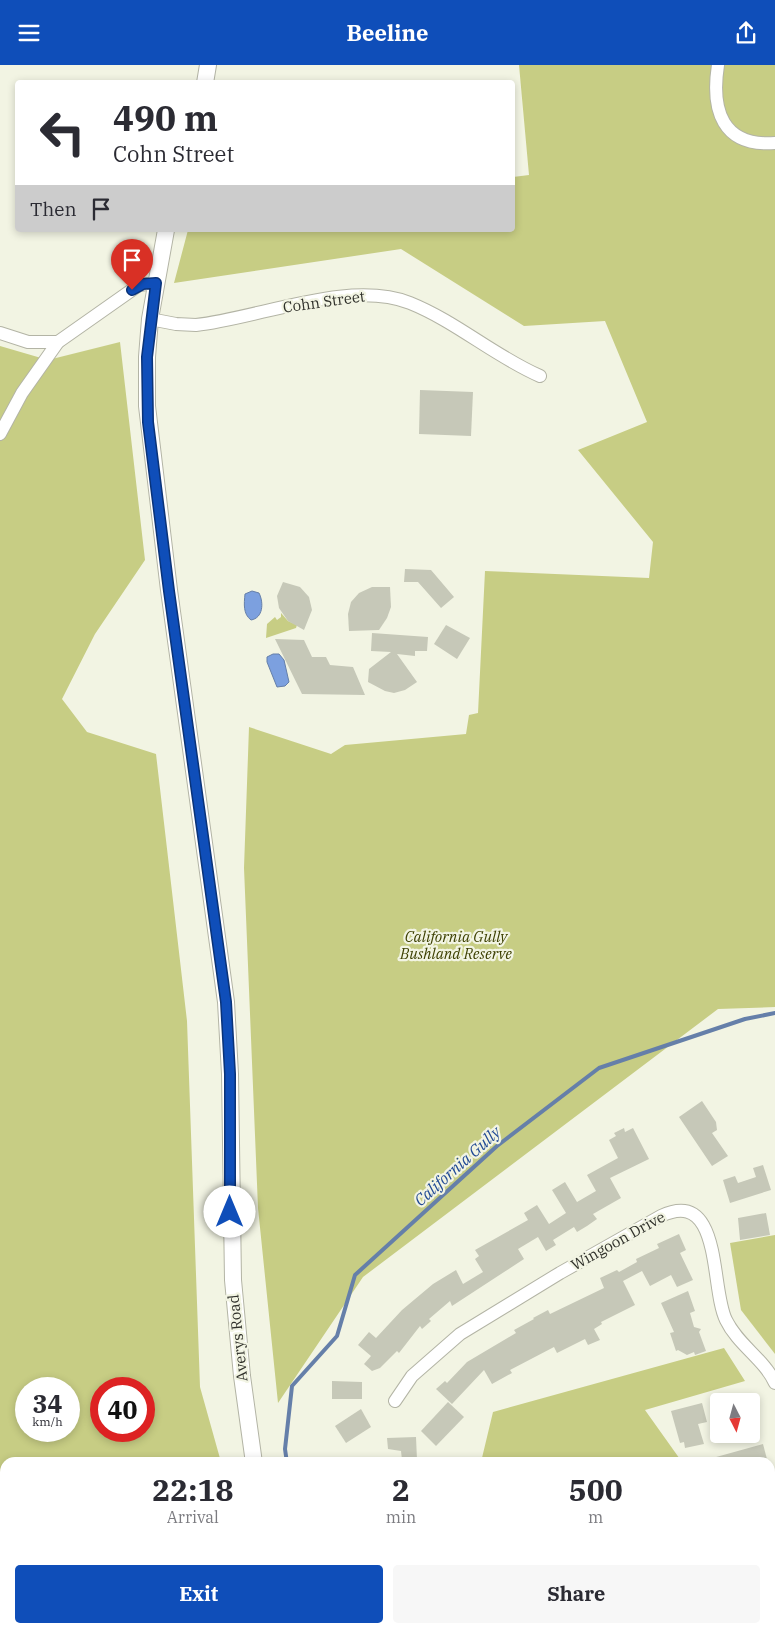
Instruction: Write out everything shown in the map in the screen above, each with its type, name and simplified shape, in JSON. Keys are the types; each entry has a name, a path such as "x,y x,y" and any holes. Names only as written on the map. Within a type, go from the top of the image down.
{"street":[{"path":"206,80 208,65"},
{"path":"718,65 715,99 720,116 727,127 745,140 775,143"},
{"name":"Averys Road","path":"166,232 150,319 146,373 150,440 226,1002 230,1074 230,1212 237,1331 253,1457"},
{"path":"0,434 22,393 58,342 139,285 156,283"},
{"name":"Cohn Street","path":"150,319 176,324 204,324 327,300 379,295 394,298 424,309 515,364 540,376"},
{"path":"0,333 28,341 58,342"},
{"name":"Wingoon Drive","path":"395,1401 412,1376 470,1327 653,1221 668,1213 682,1211 688,1211 698,1218 708,1233 726,1320 738,1338 766,1368 775,1383"}],"green space":[{"name":"California Gully Bushland Reserve","path":"519,65 775,65 775,1007 718,1009 363,1277 278,1403 258,1208 244,868 249,727 331,754 345,745 466,734 469,715 478,713 485,571 649,578 653,542 578,450 647,422 605,321 524,326 401,249 174,283 187,232 515,232 515,177 529,175"},
{"path":"120,342 145,560 95,634 62,699 87,732 156,754 187,1021 200,1387 220,1457 0,1457 0,346 48,360"},
{"path":"281,613 288,621 297,625 296,628 266,638 267,624 275,617 277,620 281,617"},
{"path":"775,1235 775,1354 741,1310 730,1243"},
{"path":"724,1348 745,1381 645,1410 678,1457 482,1457 493,1412"}],"water":[{"path":"252,591 259,593 262,605 258,616 251,620 245,612 244,601 245,594"},
{"path":"279,654 284,660 289,682 285,686 277,687 267,662 267,657"}],"building":[{"path":"420,390 473,392 471,436 419,434"},
{"path":"405,569 431,570 454,597 441,608 418,582 404,582"},
{"path":"283,582 300,587 309,597 312,610 304,630 288,621 279,608 277,596"},
{"path":"372,587 390,587 391,607 387,618 379,630 349,631 348,614 351,602 359,593"},
{"path":"446,625 470,638 457,659 434,644"},
{"path":"372,633 428,637 427,651 415,651 415,656 397,654 417,682 405,690 394,693 385,691 368,682 369,669 391,652 371,651"},
{"path":"275,639 304,640 312,657 326,657 330,665 353,667 365,695 302,694"},
{"path":"702,1101 716,1122 717,1130 712,1133 728,1156 712,1166 679,1117"},
{"path":"624,1128 625,1132 633,1128 649,1159 610,1178 621,1198 593,1214 597,1219 587,1226 577,1232 574,1227 553,1240 556,1245 546,1251 538,1237 518,1249 524,1259 452,1306 450,1301 429,1319 431,1321 422,1329 420,1326 399,1353 397,1351 380,1368 372,1371 364,1364 371,1356 358,1345 369,1332 376,1338 402,1310 433,1284 456,1270 463,1284 483,1272 475,1259 479,1256 475,1250 528,1220 524,1213 537,1205 549,1224 566,1213 552,1190 565,1182 577,1202 596,1191 587,1175 618,1158 609,1140 616,1136 614,1133"},
{"path":"763,1165 771,1190 730,1203 723,1180 735,1176 738,1183 756,1177 753,1168"},
{"path":"766,1213 770,1235 740,1240 738,1218"},
{"path":"679,1234 686,1250 680,1253 693,1280 677,1287 671,1275 650,1286 642,1271 623,1281 635,1305 601,1322 602,1324 594,1329 600,1340 588,1345 585,1339 557,1353 554,1347 510,1370 512,1373 492,1384 484,1370 452,1404 436,1389 445,1381 447,1383 467,1362 516,1333 514,1330 548,1310 550,1314 604,1288 600,1278 617,1270 619,1272 637,1262 636,1259 659,1248 657,1244"},
{"path":"688,1291 695,1311 690,1313 694,1327 701,1329 699,1332 706,1351 695,1355 694,1352 687,1355 678,1350 676,1351 670,1333 674,1332 661,1303"},
{"path":"332,1381 362,1382 362,1399 332,1399"},
{"path":"448,1402 464,1417 436,1446 421,1431"},
{"path":"702,1403 707,1422 698,1424 704,1444 685,1448 684,1442 680,1443 671,1411"},
{"path":"361,1409 371,1427 346,1443 335,1426"},
{"path":"416,1437 417,1457 402,1457 401,1451 388,1449 387,1438"},
{"path":"763,1444 766,1457 716,1457"}],"waterway":[{"name":"California Gully","path":"286,1457 285,1449 292,1386 337,1336 355,1275 497,1146 599,1068 745,1019 775,1013"}],"route":[{"path":"132,290 139,285 156,283 150,319 147,357 148,422 169,591 226,1002 230,1074 230,1212"}]}
